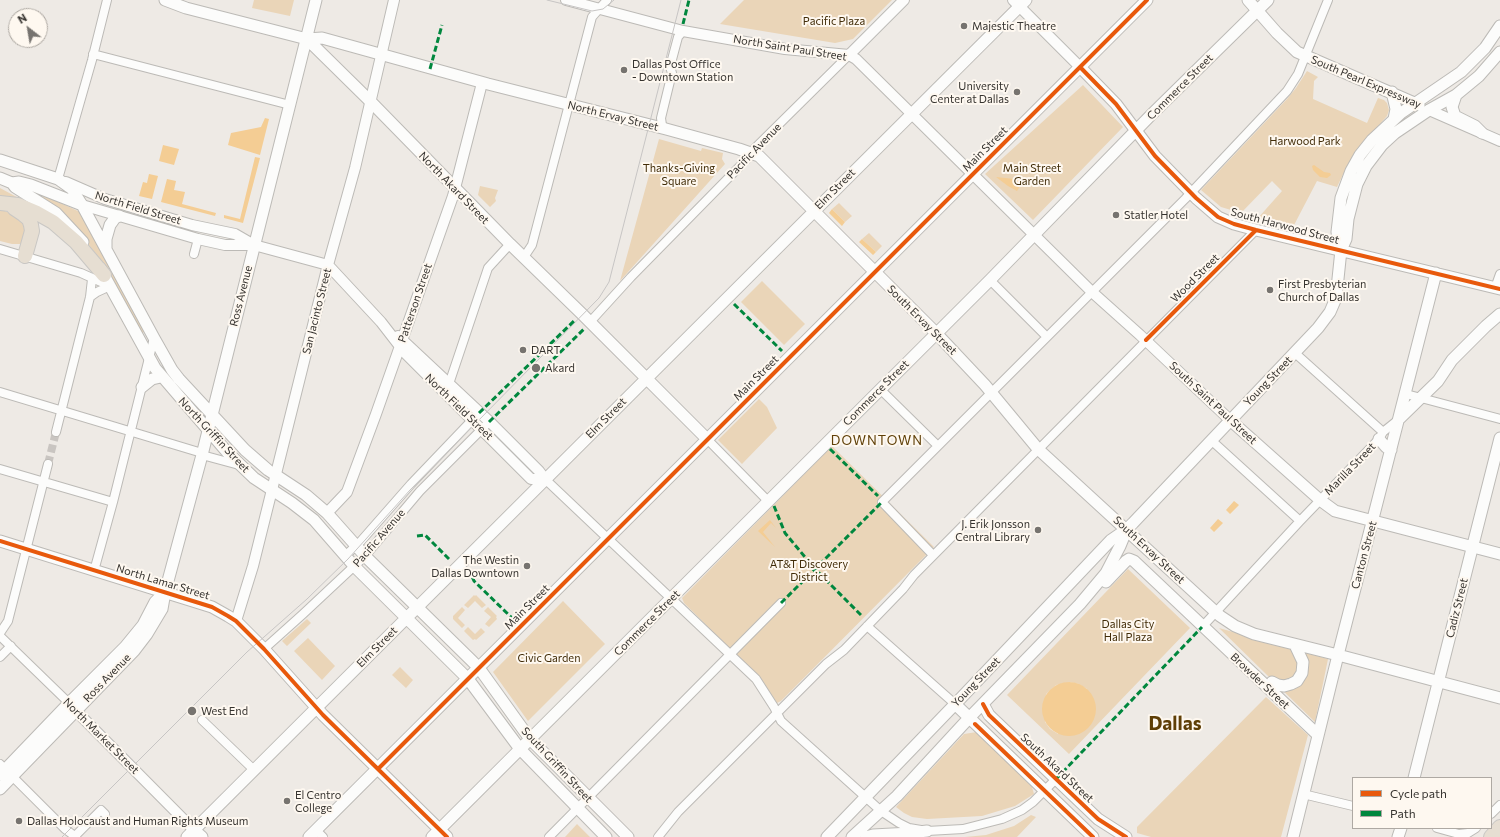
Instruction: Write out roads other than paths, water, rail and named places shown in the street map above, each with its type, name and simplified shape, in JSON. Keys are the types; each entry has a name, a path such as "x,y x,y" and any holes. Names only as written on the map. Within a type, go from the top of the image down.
{"highway":[{"path":"2,203 18,205 38,213 53,222 76,242 102,280"},
{"path":"2,203 23,214 31,225 31,237 25,256"},
{"path":"1491,837 1500,827"}],"main road":[{"name":"North Akard Street","path":"165,0 186,8 307,39 510,244 707,439"},
{"name":"Ross Avenue","path":"0,789 4,771 115,664 143,625 155,602 165,592 202,454 207,429 316,0"},
{"name":"Main Street","path":"316,835 378,769 468,678 1147,0"},
{"name":"South Pearl Expressway","path":"1248,0 1292,48 1305,56 1415,102 1429,110"},
{"name":"Commerce Street","path":"439,835 520,749 990,280 1136,130 1268,0"},
{"name":"Elm Street","path":"194,835 254,770 316,707 912,114 1019,2"},
{"path":"1415,102 1444,85 1461,72 1485,48 1500,26"},
{"name":"North Ervay Street","path":"307,39 322,38 482,83 666,130 759,156 875,273"},
{"path":"346,77 345,70 331,55 332,51 335,50 367,57 378,54"},
{"path":"1429,110 1456,94 1479,76 1500,52"},
{"name":"South Harwood Street","path":"1080,67 1116,104 1155,156 1191,193 1218,217 1234,224 1256,230 1498,289"},
{"path":"1392,92 1396,110 1394,119"},
{"path":"1456,94 1452,106 1455,116 1475,126 1482,134"},
{"name":"Young Street","path":"826,837 866,798 1078,577 1111,540 1127,529 1318,328 1333,306 1337,290 1341,250 1337,232 1338,215 1345,187 1360,155 1372,140 1415,102"},
{"name":"Young Street","path":"1341,250 1346,239 1348,219 1357,184 1366,166 1382,145 1395,133 1429,110"},
{"name":"North Field Street","path":"0,160 58,179"},
{"path":"0,178 6,175 11,175 48,184 58,179"},
{"name":"North Field Street","path":"0,178 12,183 19,182 31,185 82,205"},
{"name":"North Griffin Street","path":"58,179 72,189 82,205 172,370 245,450 276,476 306,495 327,513 365,556 479,668"},
{"name":"North Griffin Street","path":"12,183 15,187 56,213 73,230 91,252 102,280 149,359 162,377 240,465 254,478 292,502 314,520 354,566 468,678"},
{"path":"106,250 106,239 110,225 115,218 119,216"},
{"name":"South Ervay Street","path":"875,273 936,333 991,392 1038,449 1216,612 1245,631 1500,698"},
{"name":"Canton Street","path":"1293,837 1436,274"},
{"name":"Marilla Street","path":"1398,420 1438,381 1452,360 1500,314"},
{"path":"142,387 152,379 162,377"},
{"name":"South Saint Paul Street","path":"1230,420 1320,500 1335,511 1500,554"},
{"path":"1381,436 1386,447 1391,450"},
{"name":"Cadiz Street","path":"1414,777 1500,438"},
{"name":"Young Street","path":"852,837 897,796 983,704 1080,604 1106,573 1127,529"},
{"name":"North Lamar Street","path":"0,542 212,607 236,621 439,835"},
{"name":"Browder Street","path":"1080,604 1126,561 1132,560 1318,735"},
{"path":"1289,708 1272,682 1284,686 1297,681 1302,672 1303,662 1295,645"},
{"name":"South Griffin Street","path":"479,668 530,739 628,837"},
{"name":"South Griffin Street","path":"468,678 520,749 606,837"},
{"path":"955,704 1093,837"},
{"name":"South Akard Street","path":"983,704 989,716 1098,819 1126,837"},
{"path":"866,837 873,835 927,831"}],"street":[{"path":"58,179 107,0"},
{"name":"San Jacinto Street","path":"236,621 253,566 328,265 355,168 371,102 378,54 394,0"},
{"name":"North Saint Paul Street","path":"566,0 599,10 683,31 785,49 849,55 856,59 972,174"},
{"path":"524,257 532,245 592,17 607,0"},
{"name":"Pacific Avenue","path":"590,322 751,154 904,0"},
{"path":"933,555 882,502 1191,193 1287,91 1298,74 1328,0"},
{"path":"1019,2 1080,67"},
{"path":"666,130 662,124 661,118 672,73 670,68 672,60 678,37 683,31"},
{"path":"93,54 290,105"},
{"name":"Patterson Street","path":"327,513 347,492 374,419 455,188 482,83"},
{"name":"South Pearl Expressway","path":"1429,110 1500,141"},
{"name":"South Saint Paul Street","path":"972,174 1092,292 1146,340 1230,420"},
{"name":"North Field Street","path":"58,179 105,200 192,224 235,234 254,245 328,265 401,344 476,416"},
{"name":"North Field Street","path":"82,205 198,239 226,245 254,245"},
{"path":"119,216 126,215 145,220 153,213"},
{"name":"Wood Street","path":"658,837 678,812 827,662 844,650 903,589 933,555 1256,230"},
{"path":"194,254 198,239"},
{"path":"448,384 488,268 510,244"},
{"path":"0,249 102,280"},
{"path":"1498,289 1500,274"},
{"path":"90,297 97,292 102,280"},
{"path":"56,432 90,297 102,280"},
{"path":"990,280 1047,337"},
{"path":"94,571 154,338"},
{"name":"North Field Street","path":"401,344 448,384 485,426 540,471 545,479 756,678 784,724 881,811"},
{"path":"1295,353 1381,436"},
{"path":"880,389 938,446"},
{"name":"North Griffin Street","path":"0,392 240,465"},
{"path":"1406,394 1500,419"},
{"name":"Pacific Avenue","path":"345,556 356,546 397,498 476,416"},
{"name":"Marilla Street","path":"1202,627 1300,521 1398,420"},
{"name":"Pacific Avenue","path":"264,649 365,556 420,491 485,426"},
{"path":"707,439 768,501"},
{"path":"1211,440 1300,521"},
{"path":"0,635 8,621 48,464"},
{"path":"0,468 113,502"},
{"path":"548,837 781,603"},
{"path":"867,626 955,704"},
{"name":"North Market Street","path":"0,635 72,707 194,835"},
{"path":"0,657 11,646"},
{"path":"202,720 254,770"},
{"path":"4,771 65,829 76,836 101,810 105,814"},
{"path":"881,811 909,828 927,831 963,829 1002,819 1022,810 1056,779"},
{"path":"1303,794 1352,806"},
{"path":"1492,813 1500,804"},
{"path":"1440,829 1458,834 1468,833 1474,829"}],"tunnel":[{"path":"48,464 56,432"}],"tram line":[{"path":"547,0 592,11 603,9 614,0"},
{"path":"62,837 247,652 307,599 348,559 410,490 599,298 609,282 681,0"}],"place":[{"name":"Majestic Theatre","path":"964,26"},
{"name":"Dallas Post Office - Downtown Station","path":"624,70"},
{"name":"University Center at Dallas","path":"1017,92"},
{"name":"Statler Hotel","path":"1116,215"},
{"name":"First Presbyterian Church of Dallas","path":"1270,290"},
{"name":"DART","path":"523,350"},
{"name":"Akard","path":"536,368"},
{"name":"J. Erik Jonsson Central Library","path":"1038,530"},
{"name":"The Westin Dallas Downtown","path":"527,566"},
{"name":"West End","path":"192,711"},
{"name":"El Centro College","path":"287,801"},
{"name":"Dallas Holocaust and Human Rights Museum","path":"19,821"}],"district":[{"name":"DOWNTOWN","path":"877,441"},
{"name":"Dallas","path":"1175,724"}],"park label":[{"name":"Pacific Plaza","path":"834,21"},
{"name":"Harwood Park","path":"1305,141"},
{"name":"Thanks-Giving Square","path":"679,174"},
{"name":"Main Street Garden","path":"1032,174"},
{"name":"AT&T Discovery District","path":"809,570"},
{"name":"Dallas City Hall Plaza","path":"1128,630"},
{"name":"Civic Garden","path":"549,658"}]}
